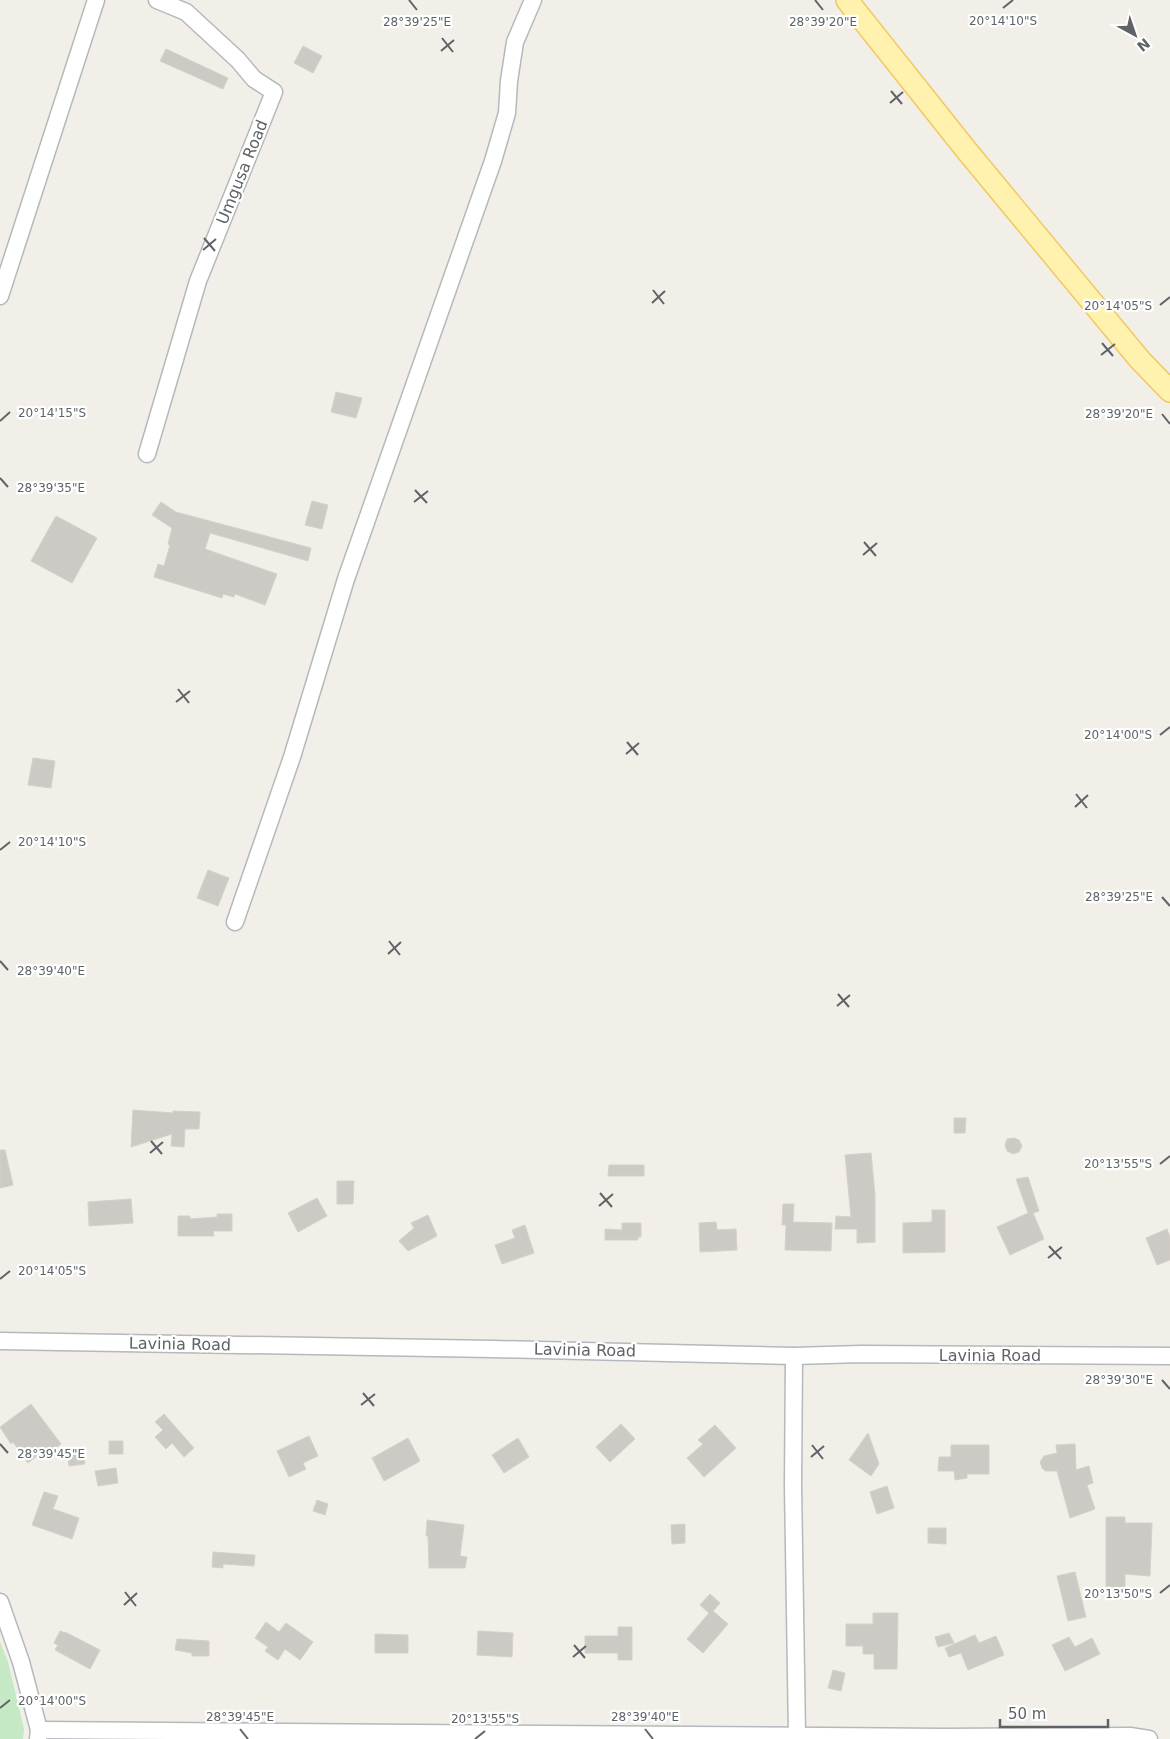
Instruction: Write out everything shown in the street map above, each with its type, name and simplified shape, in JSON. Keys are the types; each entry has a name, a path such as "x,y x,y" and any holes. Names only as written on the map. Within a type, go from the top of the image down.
{"main road":[{"path":"847,0 973,158 1140,360 1170,391"}],"street":[{"path":"0,296 96,0"},
{"name":"Umgusa Road","path":"147,454 198,282 274,92 254,79 238,60 186,12 157,0"},
{"path":"235,922 292,758 346,579 493,161 507,113 509,81 515,42 533,0"},
{"name":"Lavinia Road","path":"0,1341 483,1348 794,1356 861,1354 1170,1356"},
{"path":"794,1356 792,1484 797,1736"},
{"path":"0,1602 21,1662 38,1734 944,1738 1130,1736 1149,1739"}],"green space":[{"path":"0,1642 8,1662 24,1729 23,1739 0,1739"}],"building":[{"path":"303,46 322,56 313,73 294,63"},
{"path":"166,49 228,78 223,89 160,61"},
{"path":"336,392 362,398 356,418 331,412"},
{"path":"312,501 328,505 322,529 305,525"},
{"path":"161,502 176,512 311,548 308,561 210,533 205,549 277,574 265,605 235,594 234,597 223,594 222,598 154,577 158,564 164,566 170,545 168,544 172,528 152,515"},
{"path":"56,516 97,538 72,583 31,561"},
{"path":"33,758 55,761 51,788 28,785"},
{"path":"208,870 229,878 218,906 197,898"},
{"path":"133,1110 173,1113 173,1111 200,1112 199,1129 185,1129 184,1147 171,1146 172,1134 131,1147"},
{"path":"954,1118 966,1118 965,1133 954,1133"},
{"path":"1014,1138 1019,1140 1022,1146 1019,1152 1013,1154 1007,1151 1005,1145 1007,1139"},
{"path":"0,1150 5,1150 13,1185 0,1188"},
{"path":"871,1153 875,1195 875,1242 857,1243 857,1229 835,1229 836,1216 851,1217 845,1155"},
{"path":"609,1165 644,1165 644,1176 608,1176"},
{"path":"1028,1177 1039,1211 1033,1213 1044,1239 1010,1255 997,1227 1028,1213 1016,1179"},
{"path":"337,1181 354,1181 353,1204 337,1204"},
{"path":"317,1198 327,1216 298,1232 288,1213"},
{"path":"131,1199 133,1223 89,1226 88,1202"},
{"path":"783,1204 794,1204 793,1222 832,1223 831,1251 785,1250 786,1225 782,1225"},
{"path":"932,1210 945,1210 945,1252 903,1253 903,1223 932,1222"},
{"path":"217,1214 232,1214 232,1231 213,1231 214,1236 178,1236 178,1216 190,1216 190,1219 217,1217"},
{"path":"428,1215 437,1236 408,1251 399,1241 414,1228 411,1223"},
{"path":"716,1222 717,1230 736,1229 737,1250 700,1252 699,1223"},
{"path":"622,1223 641,1223 641,1237 638,1237 638,1240 605,1240 605,1229 622,1230"},
{"path":"525,1225 534,1253 502,1264 495,1245 515,1238 512,1230"},
{"path":"1167,1229 1170,1237 1170,1260 1157,1265 1146,1238"},
{"path":"31,1404 61,1444 45,1456 42,1452 28,1463 13,1442 11,1444 0,1427"},
{"path":"164,1414 194,1448 184,1457 172,1443 166,1449 155,1437 163,1430 155,1422"},
{"path":"621,1424 635,1439 610,1462 596,1447"},
{"path":"715,1425 736,1448 704,1477 687,1458 703,1444 698,1440"},
{"path":"868,1433 879,1464 871,1476 849,1460"},
{"path":"309,1436 318,1456 303,1463 306,1469 289,1477 277,1451"},
{"path":"408,1438 420,1461 384,1481 372,1458"},
{"path":"518,1438 529,1457 504,1473 492,1455"},
{"path":"109,1441 123,1441 123,1454 109,1454"},
{"path":"1075,1444 1076,1470 1089,1466 1093,1483 1087,1485 1095,1509 1070,1518 1057,1471 1045,1471 1040,1462 1044,1456 1057,1453 1056,1445"},
{"path":"951,1445 989,1445 989,1474 967,1474 967,1478 955,1480 954,1471 938,1471 939,1457 951,1457"},
{"path":"84,1449 85,1464 69,1466 67,1451"},
{"path":"116,1468 118,1483 98,1486 95,1471"},
{"path":"887,1486 894,1508 877,1514 870,1492"},
{"path":"44,1492 58,1496 53,1509 79,1518 72,1539 32,1525"},
{"path":"317,1500 328,1504 325,1515 313,1511"},
{"path":"1106,1517 1125,1517 1125,1523 1152,1523 1150,1576 1125,1574 1125,1588 1106,1587"},
{"path":"427,1520 464,1525 460,1556 467,1557 465,1568 429,1568 428,1536 426,1536"},
{"path":"685,1524 685,1543 672,1544 671,1525"},
{"path":"928,1528 946,1528 946,1544 928,1543"},
{"path":"213,1552 255,1555 254,1566 223,1564 223,1568 212,1567"},
{"path":"1075,1572 1086,1617 1068,1621 1057,1576"},
{"path":"710,1594 720,1603 713,1611 728,1624 703,1653 687,1639 709,1613 700,1605"},
{"path":"873,1613 898,1613 897,1669 874,1669 874,1654 863,1654 863,1646 846,1646 846,1624 873,1624"},
{"path":"266,1622 279,1632 286,1623 313,1642 300,1660 285,1649 278,1660 265,1651 268,1647 255,1638"},
{"path":"618,1627 632,1627 632,1660 618,1660 618,1653 585,1653 585,1636 618,1636"},
{"path":"60,1631 100,1650 90,1669 55,1650 58,1645 54,1643"},
{"path":"478,1631 513,1633 512,1657 477,1655"},
{"path":"949,1633 954,1643 938,1647 935,1637"},
{"path":"375,1634 408,1635 408,1653 375,1653"},
{"path":"975,1635 979,1643 996,1636 1004,1655 968,1670 961,1653 949,1657 945,1648"},
{"path":"1069,1637 1075,1647 1092,1638 1100,1654 1065,1671 1052,1645"},
{"path":"177,1639 209,1641 209,1656 192,1656 192,1653 175,1650"},
{"path":"833,1670 845,1673 841,1691 828,1688"}]}
